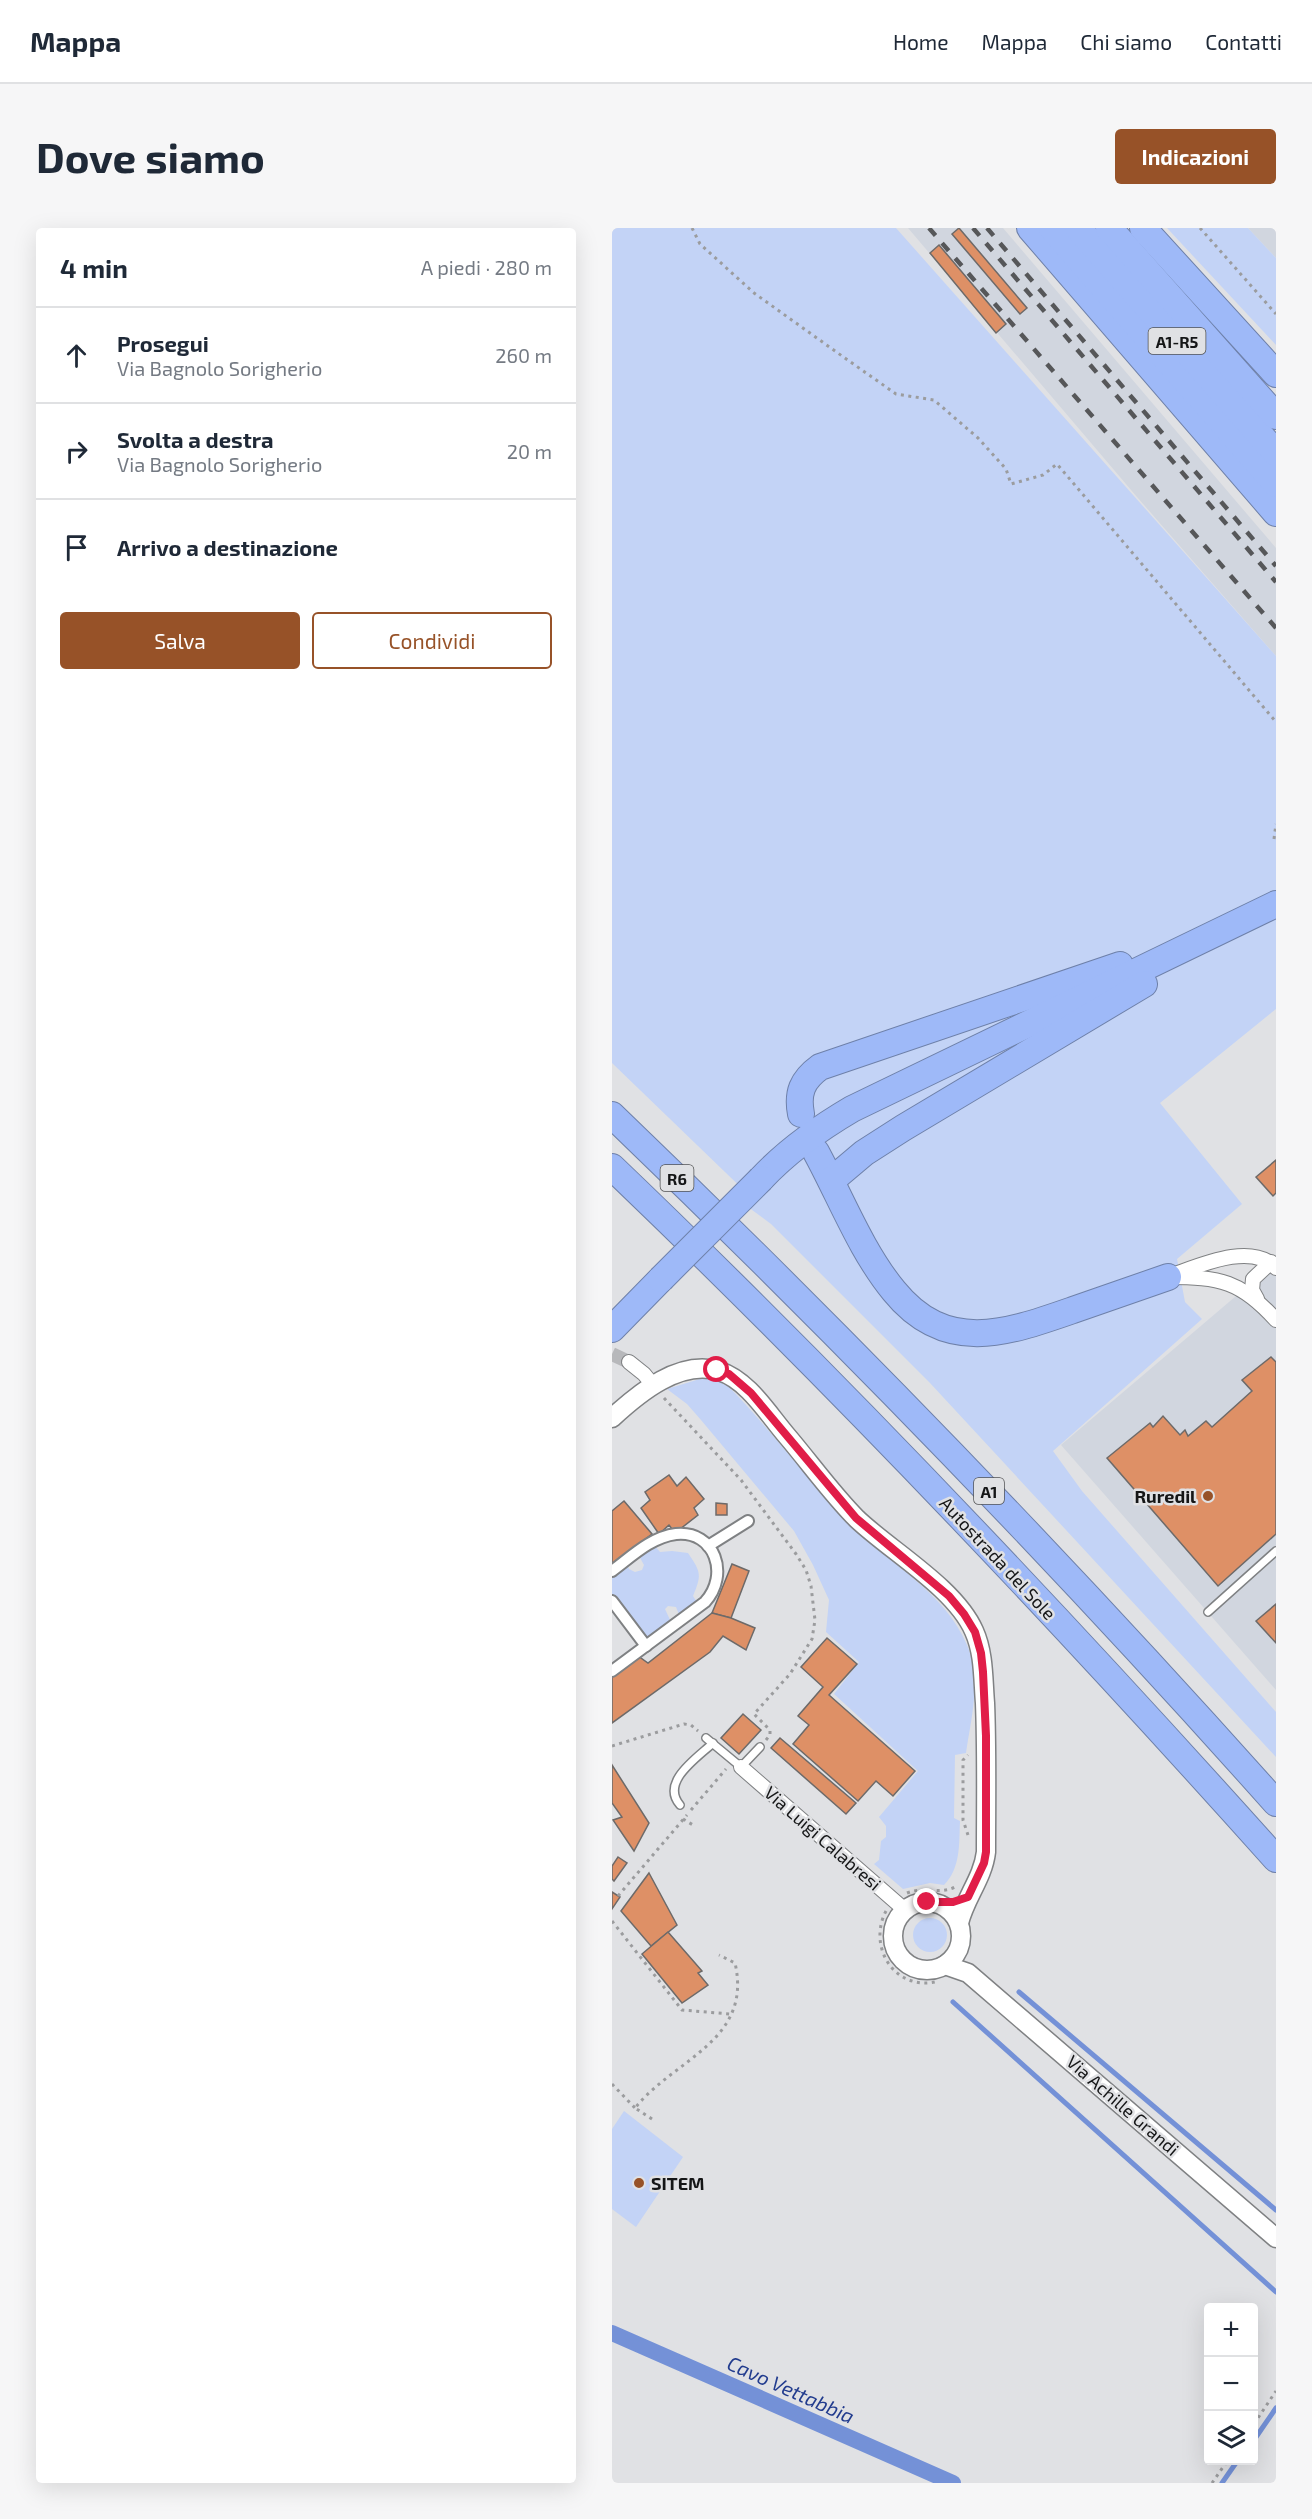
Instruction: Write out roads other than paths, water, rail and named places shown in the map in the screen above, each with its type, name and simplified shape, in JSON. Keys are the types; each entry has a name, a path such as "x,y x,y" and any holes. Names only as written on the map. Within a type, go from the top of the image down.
{"highway":[{"path":"1030,228 1188,414 1276,513"},
{"path":"1052,228 1276,484"},
{"name":"A1-R5","path":"1078,228 1276,453"},
{"name":"A1-R5","path":"1109,228 1276,416"},
{"path":"1143,228 1276,374"},
{"path":"612,1329 778,1161 812,1133 852,1109 1276,904"},
{"path":"801,1114 799,1094 803,1084 809,1075 820,1067 1228,927"},
{"path":"832,1180 864,1153 903,1128 1166,970 1228,927"},
{"name":"R6","path":"612,1115 742,1240"},
{"path":"816,1152 868,1251 894,1291 916,1313 935,1325 975,1335 1002,1332 1032,1324 1168,1277"},
{"name":"R6","path":"612,1167 713,1264"},
{"name":"A1","path":"742,1240 963,1464 1276,1803"},
{"name":"Autostrada del Sole","path":"713,1264 941,1496 1196,1769 1276,1859"}],"street":[{"path":"1168,1277 1225,1257 1248,1256 1274,1261"},
{"path":"1274,1261 1252,1279 1252,1290 1276,1320"},
{"path":"1168,1277 1200,1277 1226,1283 1257,1299"},
{"path":"629,1362 653,1385"},
{"path":"612,1418 653,1385 682,1372 694,1369 717,1370 736,1380 751,1393 856,1518 949,1596 964,1614 975,1632 981,1653 986,1736 986,1852 984,1863 962,1892 938,1903"},
{"path":"708,1546 748,1521"},
{"path":"612,1571 651,1542 665,1536 685,1534 698,1538 708,1546 717,1563 718,1572 714,1590 705,1602 612,1671"},
{"path":"612,1601 646,1646"},
{"name":"Via Luigi Calabresi","path":"737,1764 903,1903"},
{"path":"959,1923 962,1892"},
{"path":"960,1947 954,1958 945,1965 923,1970 912,1967 896,1951 893,1940 893,1929 903,1903 938,1903 954,1914 961,1931 960,1947 968,1973"},
{"name":"Via Achille Grandi","path":"945,1965 968,1973 1276,2238"}],"lane":[{"path":"1208,1612 1276,1551"},
{"path":"706,1738 737,1764 760,1747"},
{"path":"680,1805 674,1792 676,1780 713,1743"}],"waterway":[{"path":"1019,1992 1276,2210"},
{"path":"953,2002 1276,2292"},
{"name":"Cavo Vettabbia","path":"612,2333 953,2483"},
{"path":"1258,2434 1276,2408"},
{"path":"1222,2483 1235,2465"}],"tunnel":[{"path":"612,1354 629,1362"}],"railway":[{"path":"929,228 1276,628"},
{"path":"973,228 1276,582"},
{"path":"987,228 1276,566"}],"place":[{"name":"Ruredil","path":"1208,1496"},
{"name":"SITEM","path":"639,2183"}]}
